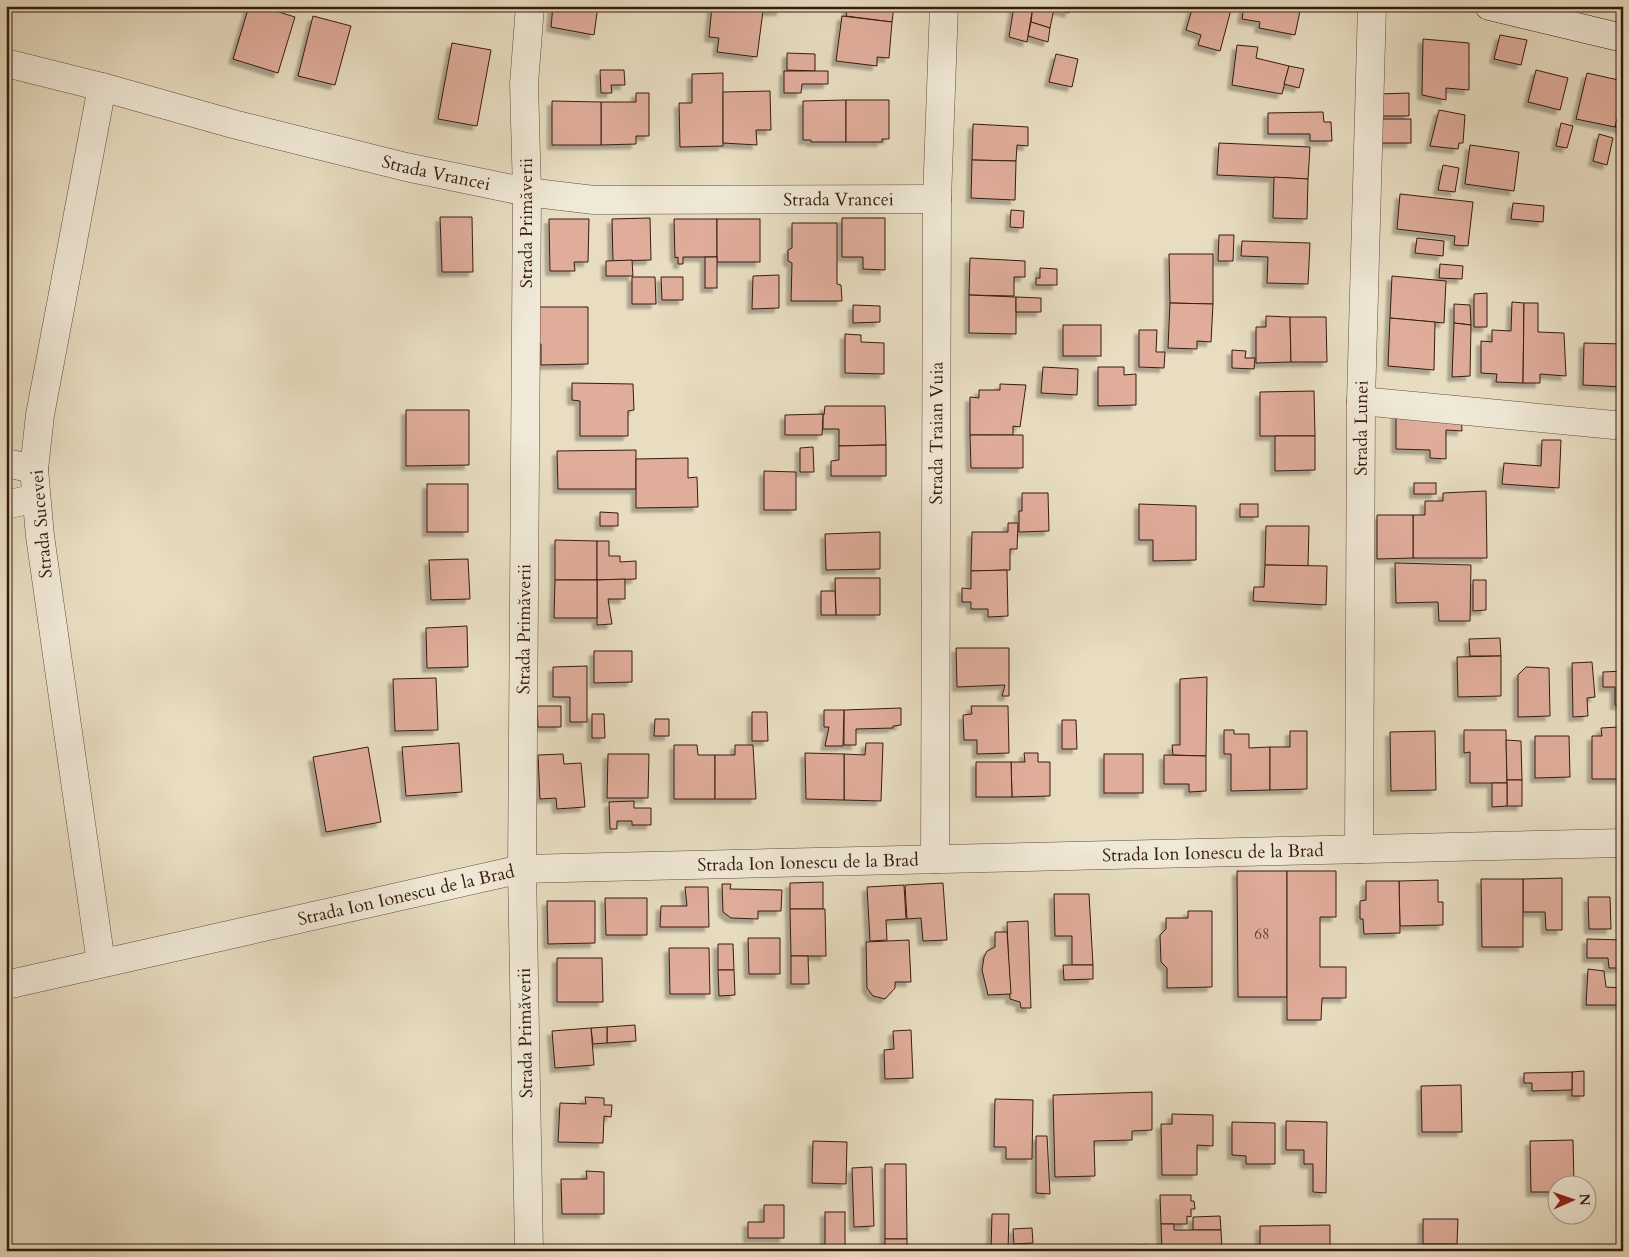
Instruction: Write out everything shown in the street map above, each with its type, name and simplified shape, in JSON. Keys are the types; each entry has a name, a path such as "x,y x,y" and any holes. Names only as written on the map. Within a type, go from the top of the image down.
{"street":[{"name":"Strada Primăverii","path":"529,1251 522,868 527,192 524,84 530,6"},
{"name":"Strada Traian Vuia","path":"935,859 937,199 944,6"},
{"name":"Strada Lunei","path":"1359,849 1361,401 1372,6"},
{"path":"1491,6 1623,38"},
{"name":"Strada Vrancei","path":"6,63 102,86 242,127 406,168 527,192 594,200 937,199"},
{"name":"Strada Sucevei","path":"101,963 40,536 34,469 40,415 102,86"},
{"path":"1361,401 1614,425"},
{"path":"6,463 34,469"},
{"path":"6,505 36,498"},
{"name":"Strada Ion Ionescu de la Brad","path":"6,985 522,868 1623,843"}],"building":[{"path":"249,6 259,6 295,17 278,73 233,59"},
{"path":"553,6 598,6 594,35 551,27"},
{"path":"712,6 735,6 763,11 757,57 717,52 719,38 709,37"},
{"path":"767,6 781,6 781,11 767,11"},
{"path":"848,6 894,6 892,22 846,16"},
{"path":"1014,6 1033,6 1027,42 1009,37"},
{"path":"1033,6 1071,6 1069,13 1054,9 1050,28 1031,22"},
{"path":"1193,6 1232,6 1220,51 1198,45 1201,35 1186,30"},
{"path":"1244,6 1301,6 1295,35 1259,28 1260,22 1242,19"},
{"path":"313,16 351,26 335,85 298,76"},
{"path":"842,16 892,22 889,58 877,57 877,66 836,61"},
{"path":"1031,22 1050,28 1048,42 1028,36"},
{"path":"1500,35 1527,40 1521,65 1494,59"},
{"path":"1423,39 1469,43 1469,90 1446,88 1446,100 1422,95"},
{"path":"452,43 491,50 477,126 438,119"},
{"path":"1237,45 1258,47 1256,58 1289,66 1282,94 1232,85"},
{"path":"787,53 815,54 815,71 787,70"},
{"path":"1056,54 1078,59 1072,87 1049,82"},
{"path":"1289,66 1304,69 1299,88 1284,84"},
{"path":"600,70 624,70 625,85 611,85 612,93 601,93"},
{"path":"1536,70 1568,78 1560,110 1528,102"},
{"path":"784,71 828,71 828,84 802,84 801,93 784,93"},
{"path":"723,73 723,146 680,147 679,103 692,103 692,74"},
{"path":"1587,73 1623,81 1623,96 1615,127 1576,119"},
{"path":"770,91 771,130 756,130 757,145 723,143 723,92"},
{"path":"636,93 649,93 649,136 636,136 636,144 601,145 601,102 636,102"},
{"path":"1409,93 1409,116 1378,116 1378,94"},
{"path":"1623,96 1623,129 1615,127"},
{"path":"846,100 846,142 811,142 811,140 803,140 803,101"},
{"path":"846,100 889,100 889,139 882,139 882,142 846,142"},
{"path":"552,101 601,102 601,145 552,145"},
{"path":"1439,110 1465,115 1463,143 1459,143 1458,149 1430,146"},
{"path":"1323,112 1324,122 1331,122 1332,141 1310,141 1310,134 1268,134 1268,113"},
{"path":"1379,119 1411,119 1411,143 1379,143"},
{"path":"1561,123 1573,126 1567,148 1556,146"},
{"path":"973,124 1028,127 1028,146 1017,145 1016,161 972,160"},
{"path":"1599,134 1613,138 1607,165 1593,161"},
{"path":"1219,143 1310,147 1308,179 1217,175"},
{"path":"1470,145 1519,152 1514,191 1465,184"},
{"path":"972,160 1016,161 1015,200 971,198"},
{"path":"1443,165 1459,168 1455,192 1438,190"},
{"path":"1274,177 1308,179 1307,219 1273,218"},
{"path":"1400,194 1473,202 1468,246 1454,245 1455,236 1397,229"},
{"path":"1513,203 1544,206 1543,222 1511,219"},
{"path":"1011,210 1024,211 1023,228 1010,227"},
{"path":"440,217 472,217 473,272 442,272"},
{"path":"650,218 651,260 613,261 612,219"},
{"path":"842,218 885,218 885,270 863,269 863,257 842,257"},
{"path":"549,219 589,219 588,262 574,262 575,271 550,271"},
{"path":"674,219 717,219 717,257 683,257 683,264 678,264 678,257 675,258"},
{"path":"717,219 760,219 760,262 717,262"},
{"path":"792,223 837,223 837,284 841,285 842,301 791,301 792,263 788,261 788,250 792,248"},
{"path":"1219,235 1234,235 1233,261 1218,261"},
{"path":"1417,238 1444,241 1443,256 1415,253"},
{"path":"1242,241 1310,243 1308,284 1267,283 1268,257 1241,256"},
{"path":"1169,254 1213,254 1213,304 1170,303"},
{"path":"705,257 717,257 717,288 705,288"},
{"path":"970,258 1025,261 1025,277 1014,277 1014,296 969,295"},
{"path":"632,260 633,276 606,276 606,261"},
{"path":"1440,264 1463,266 1462,279 1439,278"},
{"path":"1040,268 1057,269 1057,285 1036,285 1036,278 1040,278"},
{"path":"779,275 779,308 752,309 753,276"},
{"path":"1392,276 1446,281 1444,323 1390,318"},
{"path":"632,277 655,277 656,304 632,304"},
{"path":"661,277 683,277 683,300 662,300"},
{"path":"1487,293 1487,327 1474,327 1474,294"},
{"path":"969,295 1016,297 1016,334 969,333"},
{"path":"1016,297 1041,298 1041,312 1016,312"},
{"path":"1512,302 1524,303 1523,383 1496,382 1497,374 1481,373 1481,341 1492,342 1492,330 1511,331"},
{"path":"1170,303 1213,304 1211,342 1197,341 1197,349 1168,348"},
{"path":"1524,303 1538,303 1538,332 1564,333 1566,376 1540,374 1540,383 1523,383"},
{"path":"1454,304 1470,305 1471,325 1454,323"},
{"path":"853,305 880,306 880,322 853,323"},
{"path":"533,307 588,307 588,364 541,365 541,344 534,344"},
{"path":"1266,316 1290,317 1291,362 1256,363 1256,327 1266,327"},
{"path":"1290,317 1326,317 1327,362 1291,362"},
{"path":"1390,318 1435,322 1434,370 1388,366"},
{"path":"1454,323 1471,325 1470,376 1452,377"},
{"path":"1063,325 1101,325 1101,356 1063,356"},
{"path":"1139,330 1157,330 1156,352 1165,352 1164,368 1139,367"},
{"path":"845,334 861,335 861,342 884,343 884,374 845,373"},
{"path":"1584,343 1623,344 1623,387 1583,385"},
{"path":"1232,350 1246,351 1245,358 1255,358 1254,369 1232,368"},
{"path":"1043,367 1078,369 1077,395 1041,393"},
{"path":"1098,367 1124,367 1124,375 1136,374 1136,405 1098,406"},
{"path":"572,383 633,384 634,410 628,411 628,436 580,436 580,401 572,400"},
{"path":"1000,384 1026,385 1020,427 1013,426 1013,435 970,435 970,397 979,398 979,390 1000,390"},
{"path":"1314,391 1315,436 1260,436 1260,392"},
{"path":"825,406 885,406 886,445 839,446 839,429 823,429"},
{"path":"1396,409 1461,412 1462,431 1446,430 1446,459 1430,458 1430,450 1396,449"},
{"path":"406,410 469,410 469,465 406,466"},
{"path":"823,414 822,435 785,435 785,415"},
{"path":"970,435 1023,435 1023,468 971,468"},
{"path":"1275,436 1315,436 1315,470 1275,471"},
{"path":"1542,440 1561,440 1559,488 1502,484 1504,463 1541,466"},
{"path":"886,445 886,476 831,476 831,461 839,460 839,446"},
{"path":"813,447 814,472 800,472 800,448"},
{"path":"636,450 636,489 558,489 557,451"},
{"path":"688,458 688,478 697,477 698,507 636,508 636,459"},
{"path":"764,471 796,472 796,510 764,510"},
{"path":"1414,483 1436,483 1436,494 1414,494"},
{"path":"427,484 468,484 468,532 427,532"},
{"path":"1486,491 1487,558 1413,558 1413,515 1425,515 1425,501 1443,501 1443,493"},
{"path":"1022,493 1048,493 1049,531 1019,532 1019,511 1022,511"},
{"path":"1139,504 1196,506 1196,560 1153,561 1153,540 1139,540"},
{"path":"1240,504 1258,504 1258,517 1240,517"},
{"path":"600,512 618,513 618,526 600,526"},
{"path":"1377,515 1413,515 1413,558 1377,559"},
{"path":"1008,523 1018,523 1017,549 1010,549 1010,570 971,571 972,532 1008,532"},
{"path":"1266,526 1309,526 1308,566 1265,565"},
{"path":"880,532 880,569 826,570 825,534"},
{"path":"555,540 597,541 597,580 555,580"},
{"path":"597,541 609,541 609,556 620,556 620,562 636,561 636,579 597,580"},
{"path":"468,559 470,599 431,600 429,560"},
{"path":"1395,563 1471,565 1470,621 1439,621 1438,602 1396,603"},
{"path":"1265,565 1327,566 1326,605 1253,601 1254,587 1264,587"},
{"path":"1007,570 1008,616 988,617 988,609 971,609 971,602 962,602 962,588 971,589 971,571"},
{"path":"835,578 880,578 880,615 836,615"},
{"path":"625,579 625,599 608,599 612,624 597,625 597,580"},
{"path":"555,580 597,580 597,618 554,618"},
{"path":"1473,580 1486,580 1486,610 1473,611"},
{"path":"821,591 835,591 836,615 821,615"},
{"path":"467,626 468,667 427,668 426,628"},
{"path":"1500,638 1501,656 1470,656 1469,639"},
{"path":"956,648 1009,648 1009,696 1002,696 1005,685 957,687"},
{"path":"594,651 632,651 632,682 594,683"},
{"path":"1501,656 1501,696 1458,697 1457,657"},
{"path":"1592,662 1595,697 1587,698 1588,716 1573,717 1572,663"},
{"path":"587,666 587,722 570,722 570,697 553,697 553,667"},
{"path":"1526,667 1549,668 1550,716 1518,717 1518,675"},
{"path":"1623,671 1623,705 1615,705 1615,687 1603,687 1603,672"},
{"path":"1207,677 1206,756 1173,755 1172,745 1180,745 1180,679"},
{"path":"436,678 438,730 395,731 393,679"},
{"path":"537,706 561,706 561,727 538,727"},
{"path":"971,706 1008,706 1009,753 977,754 977,740 964,740 963,715 972,714"},
{"path":"901,708 901,725 893,726 893,728 856,729 856,745 844,745 844,710"},
{"path":"824,710 844,710 843,746 825,746 829,727 824,727"},
{"path":"752,712 767,712 768,741 752,741"},
{"path":"592,714 604,714 605,738 592,738"},
{"path":"655,719 669,719 669,736 654,736"},
{"path":"1062,720 1076,720 1077,749 1062,749"},
{"path":"1620,727 1620,735 1623,735 1623,779 1592,779 1592,736 1602,736 1601,728"},
{"path":"1224,730 1234,730 1234,734 1249,734 1249,748 1270,747 1270,790 1231,791 1231,754 1224,754"},
{"path":"1464,730 1506,730 1507,783 1470,783 1470,752 1464,753"},
{"path":"1290,731 1307,731 1307,789 1270,790 1270,747 1290,747"},
{"path":"1435,731 1436,790 1391,791 1390,732"},
{"path":"1535,736 1569,736 1570,777 1535,778"},
{"path":"1506,740 1521,741 1522,780 1507,780"},
{"path":"459,743 462,792 406,796 402,747"},
{"path":"866,743 883,743 881,801 844,800 844,754 865,755"},
{"path":"674,745 697,745 698,755 715,755 715,799 674,799"},
{"path":"735,745 753,745 756,799 715,799 715,755 735,755"},
{"path":"368,747 381,822 326,832 313,757"},
{"path":"805,753 844,754 844,800 806,799"},
{"path":"1024,753 1038,753 1038,762 1050,762 1050,796 1012,797 1011,762 1025,762"},
{"path":"563,754 564,764 581,763 585,807 557,809 556,798 540,799 538,755"},
{"path":"608,754 649,754 648,798 607,798"},
{"path":"1104,754 1143,754 1143,793 1104,793"},
{"path":"1164,755 1206,756 1206,791 1189,792 1189,784 1164,784"},
{"path":"976,762 1011,762 1012,797 976,797"},
{"path":"1507,780 1522,780 1522,806 1507,806"},
{"path":"1492,783 1507,783 1507,806 1492,807"},
{"path":"634,801 634,808 651,808 651,825 632,825 632,821 617,821 617,829 610,829 609,802"},
{"path":"1237,871 1287,871 1287,997 1238,997"},
{"path":"1287,871 1336,871 1336,917 1320,917 1320,967 1346,967 1346,998 1322,998 1321,1020 1287,1020"},
{"path":"1562,878 1562,930 1546,930 1545,912 1523,912 1523,879"},
{"path":"1481,879 1523,879 1523,947 1482,947"},
{"path":"1438,880 1438,902 1443,902 1443,925 1400,926 1399,881"},
{"path":"1366,881 1399,881 1400,933 1364,934 1363,919 1360,919 1360,901 1366,900"},
{"path":"823,882 823,909 790,909 790,883"},
{"path":"943,883 947,940 923,941 921,918 907,919 905,885"},
{"path":"722,884 731,884 730,889 782,890 781,911 758,911 758,919 731,918 723,912"},
{"path":"904,885 906,919 886,920 887,940 870,941 867,887"},
{"path":"685,887 708,887 709,927 660,927 661,906 687,906"},
{"path":"1054,894 1089,894 1093,965 1072,965 1072,936 1055,936"},
{"path":"1588,897 1610,897 1611,929 1589,929"},
{"path":"605,898 647,898 647,935 606,935"},
{"path":"547,901 595,901 595,943 548,944"},
{"path":"790,909 825,909 826,956 791,956"},
{"path":"1188,911 1212,911 1212,987 1167,988 1167,968 1161,962 1160,935 1166,929 1166,918 1188,918"},
{"path":"1028,921 1031,1008 1021,1008 1020,1002 1010,999 1007,922"},
{"path":"995,932 1007,932 1011,994 988,995 982,970 987,951 995,947"},
{"path":"748,938 780,938 780,974 749,974"},
{"path":"1587,939 1623,940 1623,968 1609,968 1608,958 1587,958"},
{"path":"909,940 911,982 895,982 895,988 885,999 873,996 867,988 866,942"},
{"path":"718,944 733,944 734,970 718,970"},
{"path":"669,948 709,948 710,994 670,994"},
{"path":"791,956 808,956 809,984 791,984"},
{"path":"557,958 602,958 603,1002 557,1002"},
{"path":"1063,965 1093,965 1093,979 1064,980"},
{"path":"1588,969 1604,971 1606,987 1623,988 1623,1005 1586,1005"},
{"path":"718,970 734,970 735,995 719,996"},
{"path":"635,1025 636,1041 607,1043 607,1027"},
{"path":"607,1027 607,1043 593,1044 591,1028"},
{"path":"591,1028 594,1065 555,1068 552,1031"},
{"path":"911,1030 913,1078 885,1079 884,1050 894,1049 893,1031"},
{"path":"1584,1071 1584,1096 1572,1096 1572,1072"},
{"path":"1572,1072 1572,1090 1532,1091 1532,1083 1524,1083 1524,1073"},
{"path":"1461,1085 1462,1132 1422,1132 1421,1086"},
{"path":"1152,1092 1152,1130 1132,1131 1132,1140 1094,1141 1095,1176 1055,1177 1053,1095"},
{"path":"585,1097 604,1098 604,1105 612,1105 611,1117 604,1116 603,1143 558,1142 560,1103 586,1104"},
{"path":"995,1099 1033,1100 1032,1159 1006,1159 1006,1147 994,1147"},
{"path":"1172,1114 1213,1115 1213,1146 1197,1145 1197,1175 1162,1175 1161,1124 1172,1124"},
{"path":"1286,1121 1327,1122 1326,1193 1313,1192 1313,1164 1304,1164 1304,1150 1286,1150"},
{"path":"1232,1122 1275,1123 1275,1164 1246,1164 1246,1156 1232,1155"},
{"path":"1036,1136 1047,1136 1050,1194 1036,1193"},
{"path":"1573,1140 1574,1174 1546,1174 1546,1192 1531,1192 1530,1141"},
{"path":"813,1141 847,1142 846,1184 812,1183"},
{"path":"885,1164 906,1164 907,1239 885,1239"},
{"path":"872,1167 874,1226 854,1227 852,1168"},
{"path":"586,1171 604,1172 604,1214 562,1214 561,1179 587,1179"},
{"path":"1160,1195 1191,1195 1191,1201 1194,1201 1195,1209 1191,1209 1191,1217 1187,1216 1187,1224 1161,1224"},
{"path":"764,1205 784,1205 784,1238 748,1238 748,1222 764,1222"},
{"path":"825,1212 845,1212 845,1247 825,1247"},
{"path":"992,1214 1009,1214 1008,1251 991,1251"},
{"path":"1220,1216 1221,1230 1193,1230 1193,1217"},
{"path":"1423,1219 1458,1219 1457,1244 1423,1244"},
{"path":"1161,1224 1174,1224 1174,1230 1221,1230 1222,1251 1162,1251"},
{"path":"1330,1225 1330,1251 1260,1251 1260,1226"},
{"path":"1032,1228 1033,1243 1014,1244 1013,1229"},
{"path":"885,1239 907,1239 907,1251 863,1251 863,1248 885,1248"},
{"path":"1146,1245 1146,1251 1105,1251 1105,1246"},
{"path":"755,1247 784,1248 784,1251 755,1251"},
{"path":"825,1247 845,1247 845,1251 825,1251"}]}
